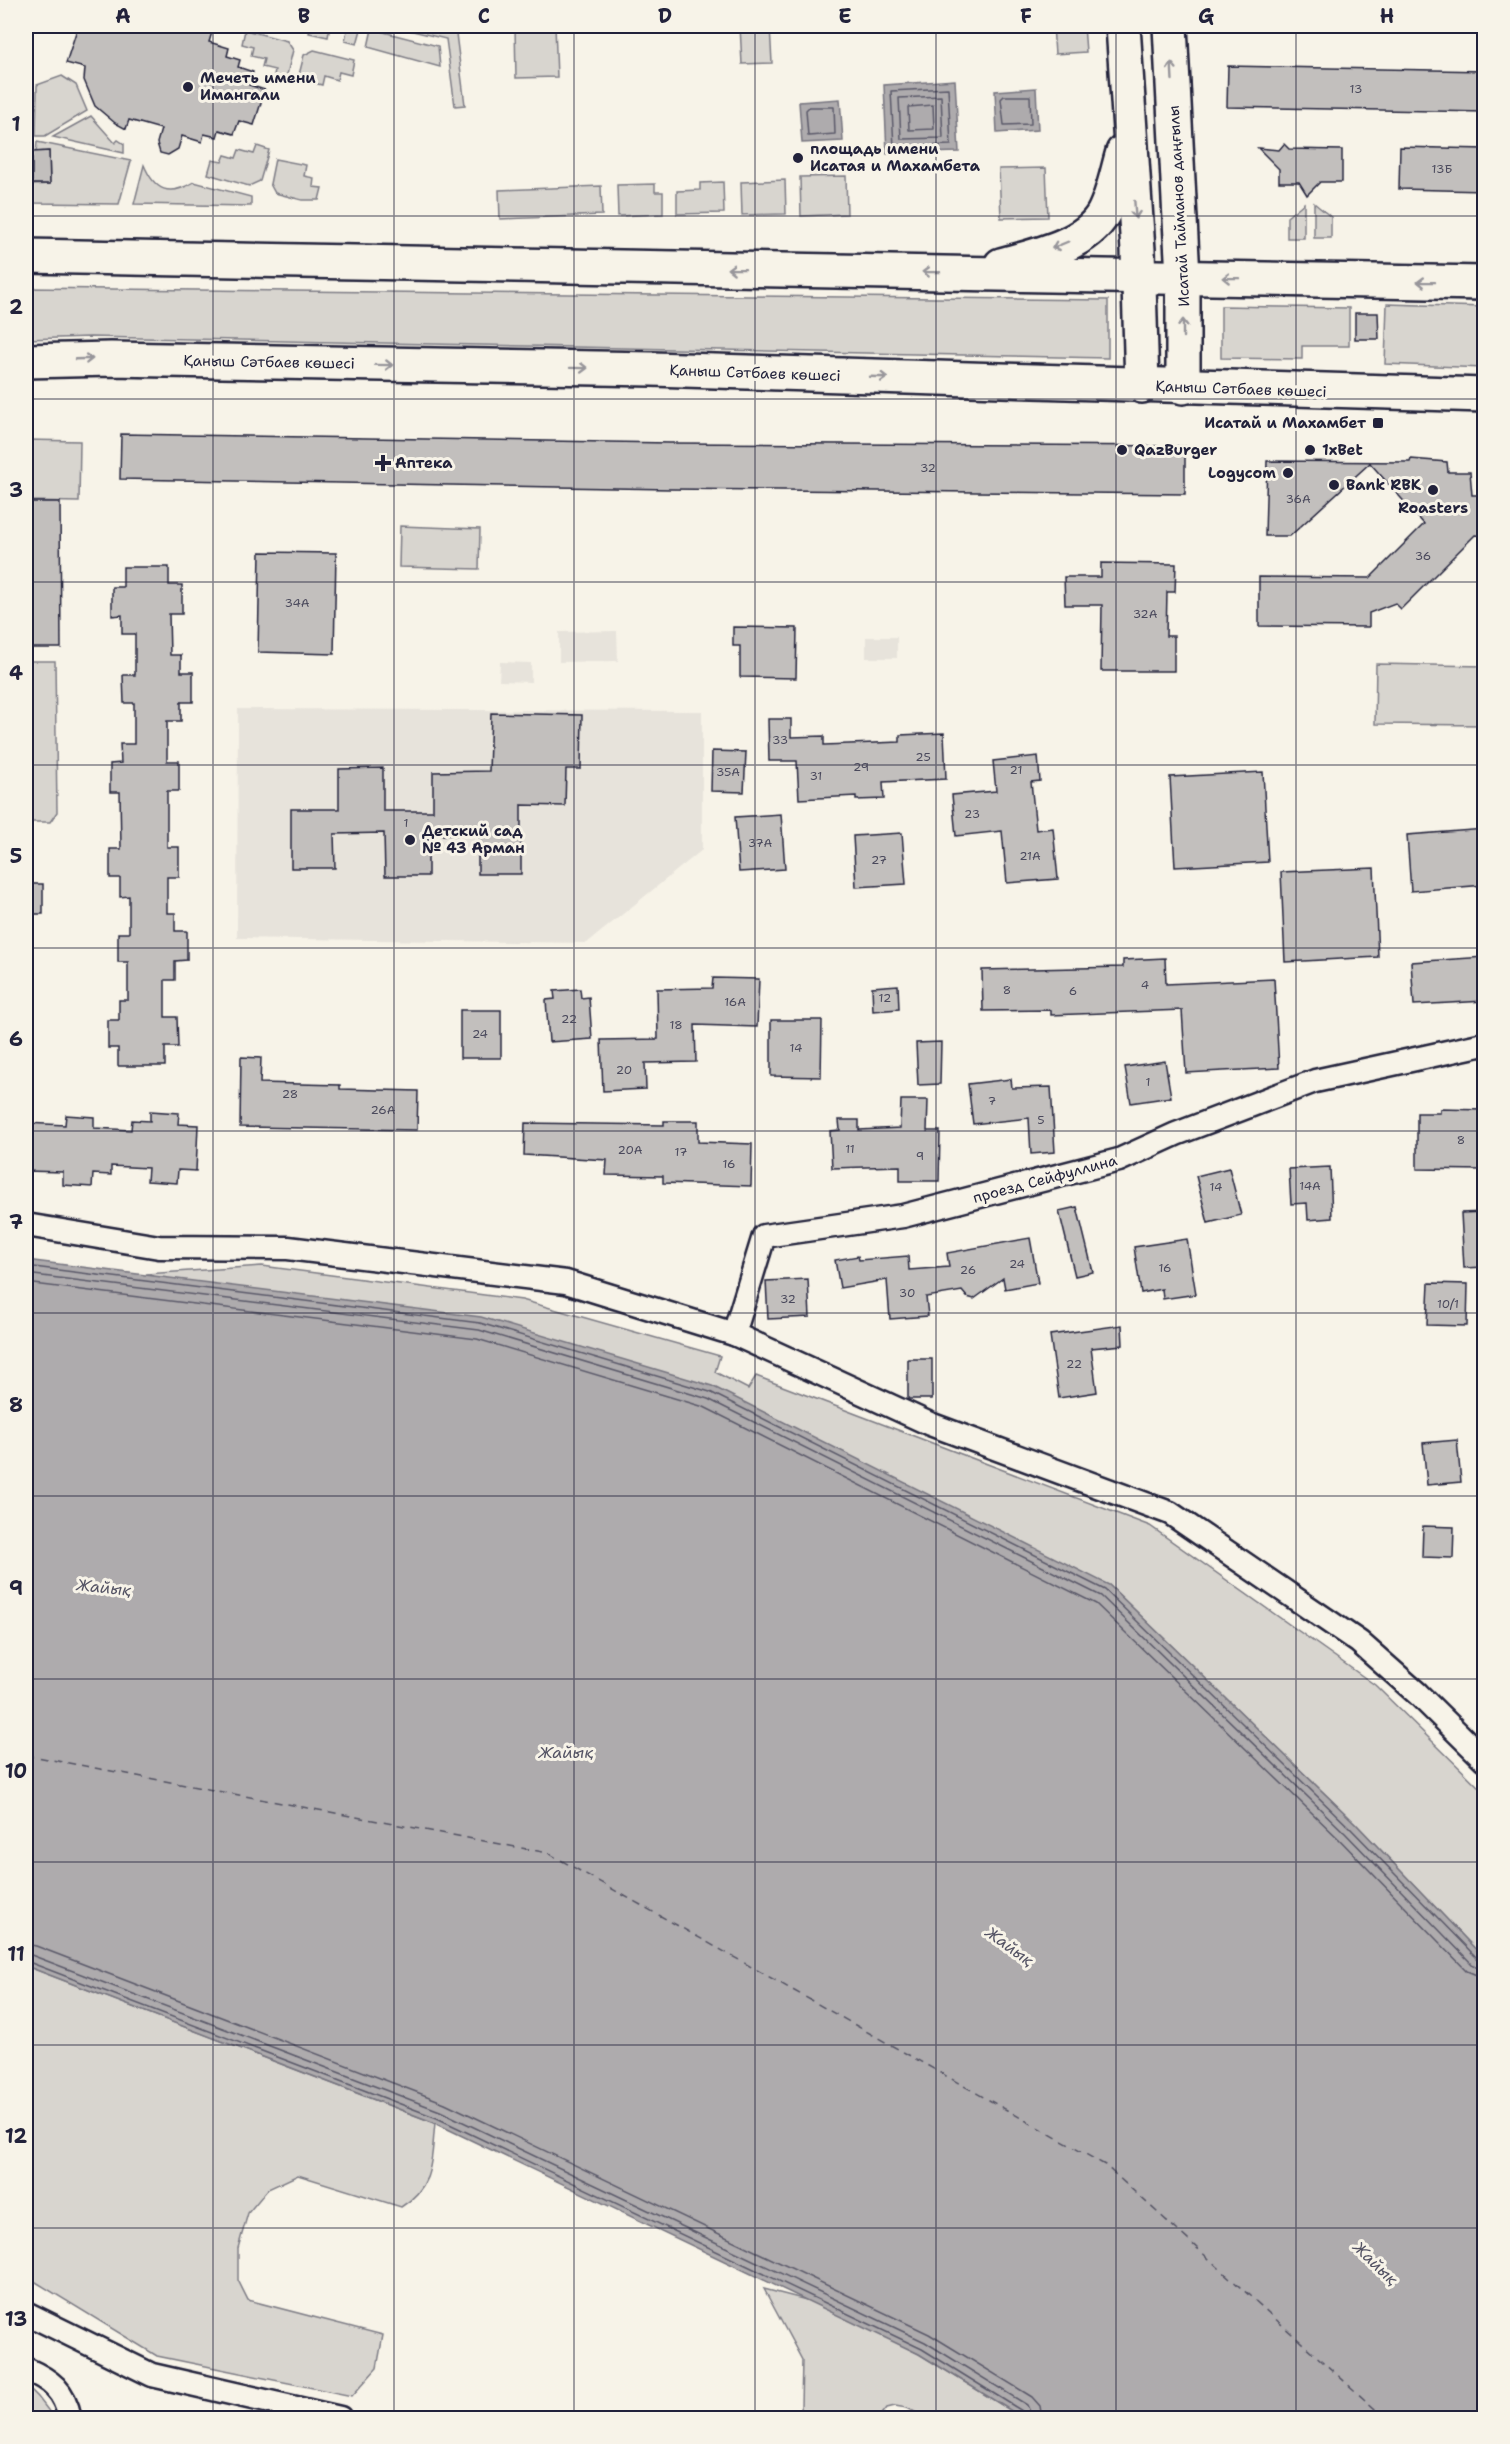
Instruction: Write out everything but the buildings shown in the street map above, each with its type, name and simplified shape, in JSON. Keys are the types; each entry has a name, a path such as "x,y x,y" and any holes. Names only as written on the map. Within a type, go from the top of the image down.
{"main road":[{"path":"1123,26 1139,276 1142,386"},
{"name":"Исатай Тайманов даңғылы","path":"1170,26 1183,278 1183,387"},
{"path":"973,273 1063,245 1093,228 1104,214 1129,130"},
{"path":"26,256 1485,283"},
{"name":"Қаныш Сәтбаев көшесі","path":"26,361 111,359 652,369 1485,395"}],"street":[{"name":"проезд Сейфуллина","path":"734,1334 764,1236 903,1216 1119,1160 1176,1134 1315,1081 1485,1044"},
{"path":"26,1225 159,1247 288,1248 566,1282 734,1334 930,1424 1170,1513 1359,1642 1418,1694 1485,1759"},
{"path":"26,2313 152,2375 339,2418"},
{"path":"26,2369 50,2380 67,2406 70,2418"}],"shaded area":[{"path":"311,26 330,26 328,37 309,33"},
{"path":"330,26 362,26 357,44 345,41 347,30"},
{"path":"392,26 455,26 465,105 455,106 446,39"},
{"path":"515,26 555,26 557,77 516,78"},
{"path":"740,26 770,26 772,63 742,64"},
{"path":"1053,26 1084,26 1086,52 1055,54"},
{"path":"372,29 438,46 440,67 368,47"},
{"path":"245,30 287,41 293,50 285,83 273,80 275,70 262,67 264,59 251,56 253,47 242,44"},
{"path":"314,50 354,60 351,75 339,72 337,80 324,76 322,85 298,79 304,55"},
{"path":"62,76 76,85 87,111 45,136 36,136 37,85"},
{"path":"91,116 115,143 118,140 124,144 124,153 53,137"},
{"path":"37,142 131,161 119,204 31,203 31,185 50,184 49,151 36,152"},
{"path":"257,146 269,150 260,181 249,186 208,174 212,160 222,162 225,155 236,158 239,150 254,154"},
{"path":"275,159 306,165 304,176 314,178 313,187 322,188 319,200 302,200 275,193 270,184"},
{"path":"144,165 153,181 164,189 177,189 194,182 251,197 251,206 134,204"},
{"path":"1046,168 1048,217 1001,218 999,169"},
{"path":"846,176 847,214 801,216 800,177"},
{"path":"785,180 786,214 742,215 741,182"},
{"path":"723,182 724,213 677,214 677,191 700,190 700,183"},
{"path":"655,184 655,192 663,192 663,214 618,216 617,185"},
{"path":"601,186 602,215 500,219 499,190"},
{"path":"1304,203 1304,238 1287,238 1287,217"},
{"path":"1314,203 1331,217 1331,238 1314,238"},
{"path":"26,288 1108,300 1108,358 90,337 26,339"},
{"path":"1387,304 1484,307 1484,368 1385,364"},
{"path":"1221,306 1349,308 1349,346 1302,346 1302,359 1221,358"},
{"path":"26,440 80,441 79,502 26,501"},
{"path":"400,526 480,529 479,569 399,567"},
{"path":"617,631 618,661 559,662 559,632"},
{"path":"866,637 897,637 897,658 866,658"},
{"path":"26,661 55,661 57,812 50,822 26,822"},
{"path":"500,662 531,663 531,682 499,681"},
{"path":"1376,664 1484,666 1484,725 1375,724"},
{"path":"238,709 702,711 702,850 587,943 237,938"},
{"path":"262,1266 522,1300 720,1356 715,1372 748,1389 756,1376 1150,1526 1375,1685 1484,1792 1484,1958 1355,1823 1109,1585 146,1274"},
{"path":"26,1966 435,2123 426,2181 412,2199 401,2207 298,2175 268,2189 248,2213 238,2248 238,2280 248,2300 383,2335 377,2368 352,2396 157,2356 26,2276"},
{"path":"764,2289 822,2304 919,2354 1023,2418 927,2418 907,2408 895,2406 887,2408 879,2418 804,2418 801,2407 802,2360"},
{"path":"26,2385 38,2397 54,2418 26,2418"}],"water":[{"path":"955,80 959,152 887,154 884,85"},
{"path":"1036,88 1038,130 997,133 995,91"},
{"path":"840,99 843,141 802,143 799,102"},
{"name":"Жайық","path":"26,1260 481,1317 712,1386 1109,1585 1355,1823 1484,1958 1484,2418 1023,2418 919,2354 435,2123 26,1966"}],"ferry route":[{"path":"26,1755 548,1853 1105,2165 1385,2418"}],"place":[{"name":"Мечеть имени Имангали","path":"188,87"},
{"name":"площадь имени Исатая и Махамбета","path":"798,158"},
{"name":"Исатай и Махамбет","path":"1378,423"},
{"name":"QazBurger","path":"1122,450"},
{"name":"1xBet","path":"1310,450"},
{"name":"Аптека","path":"383,463"},
{"name":"Logycom","path":"1288,473"},
{"name":"Bank RBK","path":"1334,485"},
{"name":"Roasters","path":"1433,490"},
{"name":"Детский сад № 43 Арман","path":"410,840"}]}
